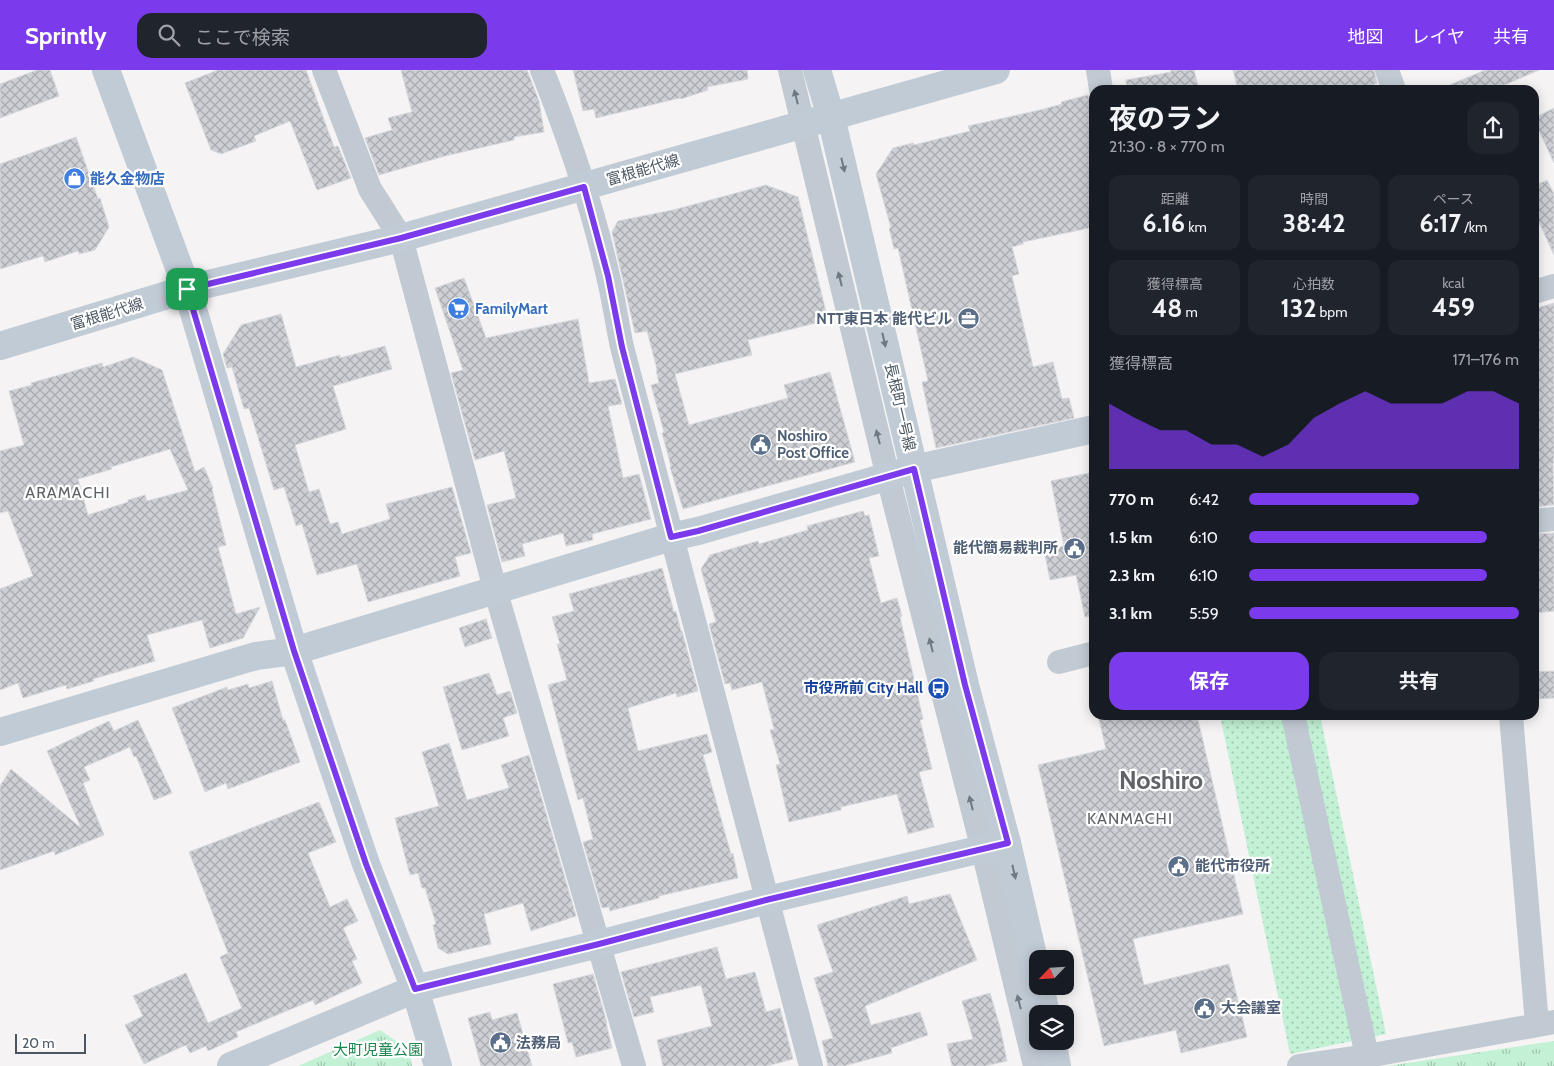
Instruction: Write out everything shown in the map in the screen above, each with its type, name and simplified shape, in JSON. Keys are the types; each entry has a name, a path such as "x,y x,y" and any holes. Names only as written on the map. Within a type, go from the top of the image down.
{"street":[{"path":"106,70 187,289 294,651 366,864 415,989 438,1066"},
{"path":"324,70 370,189 401,238 495,589 634,1066"},
{"path":"542,70 568,136 584,187 608,276 622,347 671,537 811,1066"},
{"path":"790,70 888,477 995,846 1035,1066"},
{"name":"長根町一号線","path":"817,70 832,118 965,685 995,846 1029,950"},
{"name":"富根能代線","path":"0,346 187,289 401,238 803,124 832,118 996,70"},
{"path":"1098,70 1100,85"},
{"path":"1387,70 1392,85"},
{"path":"1539,290 1554,286"},
{"path":"0,732 256,656 294,651 671,537 914,469 1089,430"},
{"path":"1539,520 1554,519"},
{"path":"1060,662 1089,654"},
{"path":"1294,720 1367,1056"},
{"path":"1299,1066 1367,1056 1546,1023 1513,720"},
{"path":"232,1066 415,989 599,944 766,900 995,846"},
{"path":"1054,1050 1058,1066"}],"green space":[{"path":"1221,720 1321,720 1386,1034 1290,1054"},
{"name":"大町児童公園","path":"380,1030 409,1050 412,1066 298,1066"},
{"path":"1554,1041 1554,1066 1387,1066"}],"building":[{"path":"37,70 50,70 59,96 0,118 0,84"},
{"path":"218,70 306,70 334,147 338,146 351,178 317,190 290,121 254,136 256,141 221,154 211,150 185,83"},
{"path":"401,70 527,70 539,101 544,132 514,137 514,140 445,156 379,175 365,138 392,130 388,118 412,112"},
{"path":"573,70 747,70 748,79 707,87 708,90 681,99 596,118 594,109 583,111"},
{"path":"1171,70 1194,70 1198,85 1126,85 1126,80 1171,72"},
{"path":"1233,70 1374,70 1377,83 1372,85 1237,85"},
{"path":"1485,70 1539,70 1504,85 1450,85"},
{"path":"1088,95 1089,99 1089,228 1023,242 1023,244 1012,247 1019,274 1012,276 1033,367 1053,362 1062,399 1069,398 1074,418 936,448 922,382 928,381 898,248 894,249 889,228 891,228 876,174 893,148 913,143 914,145 970,131 968,126 1040,110 1062,104 1061,102"},
{"path":"1554,108 1554,163 1539,131 1539,116"},
{"path":"76,137 98,199 100,198 109,227 95,250 79,254 78,251 45,262 43,256 0,269 0,164"},
{"path":"1547,180 1554,194 1554,255 1539,222 1539,184"},
{"path":"766,185 798,197 828,320 748,340 752,355 675,374 689,425 788,398 784,385 830,372 855,462 683,509 670,467 662,433 664,432 651,385 659,383 657,369 647,331 635,333 612,232 618,221 673,210"},
{"path":"464,278 486,338 578,319 589,383 615,379 622,404 608,406 623,478 639,474 651,519 592,534 593,540 566,546 563,533 522,544 525,556 502,562 487,505 516,498 504,451 475,460 451,373 463,370 435,288"},
{"path":"1554,303 1554,505 1539,506 1539,308"},
{"path":"281,314 296,367 340,355 340,358 385,346 392,369 333,386 346,429 295,445 309,492 319,489 330,524 338,522 342,534 390,519 386,504 452,487 471,553 455,557 460,576 368,602 357,564 317,575 302,524 296,526 284,487 274,490 249,408 244,409 232,367 227,368 223,354 241,325"},
{"path":"133,357 162,370 195,472 204,467 213,488 226,545 218,547 236,614 260,607 243,638 210,648 202,620 147,635 155,661 93,679 94,681 67,689 66,685 23,698 18,683 0,690 0,589 33,576 8,511 0,513 0,451 24,445 9,391 102,363 103,367","holes":["170,449 188,490 147,501 145,495 88,515 78,479"]},
{"name":"能代簡易裁判所","path":"1089,473 1089,617 1085,617 1076,575 1050,580 1044,550 1064,546 1051,481"},
{"path":"863,511 865,516 869,515 879,556 869,558 881,603 897,598 902,616 900,617 923,719 920,720 932,769 919,772 934,827 908,834 897,794 789,822 776,765 780,764 770,730 774,729 762,682 732,690 730,683 725,684 709,624 716,622 701,569 710,555 758,541 759,544 808,530 807,526"},
{"path":"1554,533 1554,611 1539,612 1539,534"},
{"path":"662,568 698,691 677,697 676,693 628,708 638,751 707,734 712,752 703,755 731,854 733,853 738,878 659,896 659,898 610,911 609,907 602,908 583,842 593,839 583,798 578,800 548,685 567,680 557,644 560,644 552,617 574,611 569,594"},
{"path":"486,619 492,638 465,647 459,628"},
{"path":"1554,671 1554,698 1539,699 1539,672"},
{"path":"489,673 497,695 510,691 517,713 503,718 509,736 462,750 443,687"},
{"path":"272,681 283,720 285,720 300,762 228,789 226,783 205,792 172,708 227,687 228,690 248,684 249,688"},
{"path":"138,720 172,793 154,800 136,756 134,757 130,747 84,767 90,780 83,783 104,835 55,855 54,851 0,870 0,786 11,769 81,828 47,751 109,721 114,731"},
{"name":"能代市役所","path":"1099,720 1198,720 1243,914 1133,939 1144,985 1229,964 1247,1037 1181,1053 1176,1030 1104,1046 1038,765 1106,749"},
{"path":"449,743 467,800 509,788 501,765 529,755 576,916 531,931 523,903 484,914 491,944 448,954 438,948 433,925 436,924 425,888 422,888 418,873 410,875 395,818 439,806 422,752"},
{"path":"319,802 336,842 308,853 330,907 347,899 358,921 343,928 357,959 352,961 362,983 315,1005 313,1000 236,1032 238,1037 208,1051 206,1046 190,1053 186,1045 144,1064 125,1025 143,1016 133,996 186,973 208,1023 242,1008 220,957 228,953 189,852"},
{"path":"950,894 977,960 865,1006 871,1025 920,1012 928,1035 891,1048 892,1053 844,1066 828,1066 822,1041 833,1038 814,978 833,972 817,925 907,896 909,904"},
{"path":"717,947 726,979 755,972 766,1012 780,1008 793,1059 767,1066 663,1066 657,1040 712,1026 701,985 650,997 654,1012 634,1017 621,972"},
{"path":"593,974 612,1048 576,1057 572,1042 568,1043 553,984"},
{"path":"990,993 1007,1061 985,1066 952,1066 947,1044 973,1039 962,1001"},
{"name":"法務局","path":"490,1012 492,1020 517,1013 532,1066 481,1066 468,1018"}],"place":[{"name":"能久金物店","path":"74,179"},
{"name":"FamilyMart","path":"459,309"},
{"name":"NTT東日本 能代ビル","path":"968,319"},
{"name":"Noshiro Post Office","path":"761,445"},
{"name":"能代簡易裁判所","path":"1074,548"},
{"name":"市役所前 City Hall","path":"939,688"},
{"name":"能代市役所","path":"1179,866"},
{"name":"大会議室","path":"1205,1008"},
{"name":"法務局","path":"500,1043"}],"district":[{"name":"ARAMACHI","path":"68,492"},
{"name":"Noshiro","path":"1161,780"},
{"name":"KANMACHI","path":"1130,818"}],"route":[{"path":"584,187 608,276 622,347 671,537 914,469 965,685 1008,843 766,900 599,944 415,989 366,864 294,651 187,289 401,238 584,187"}]}
